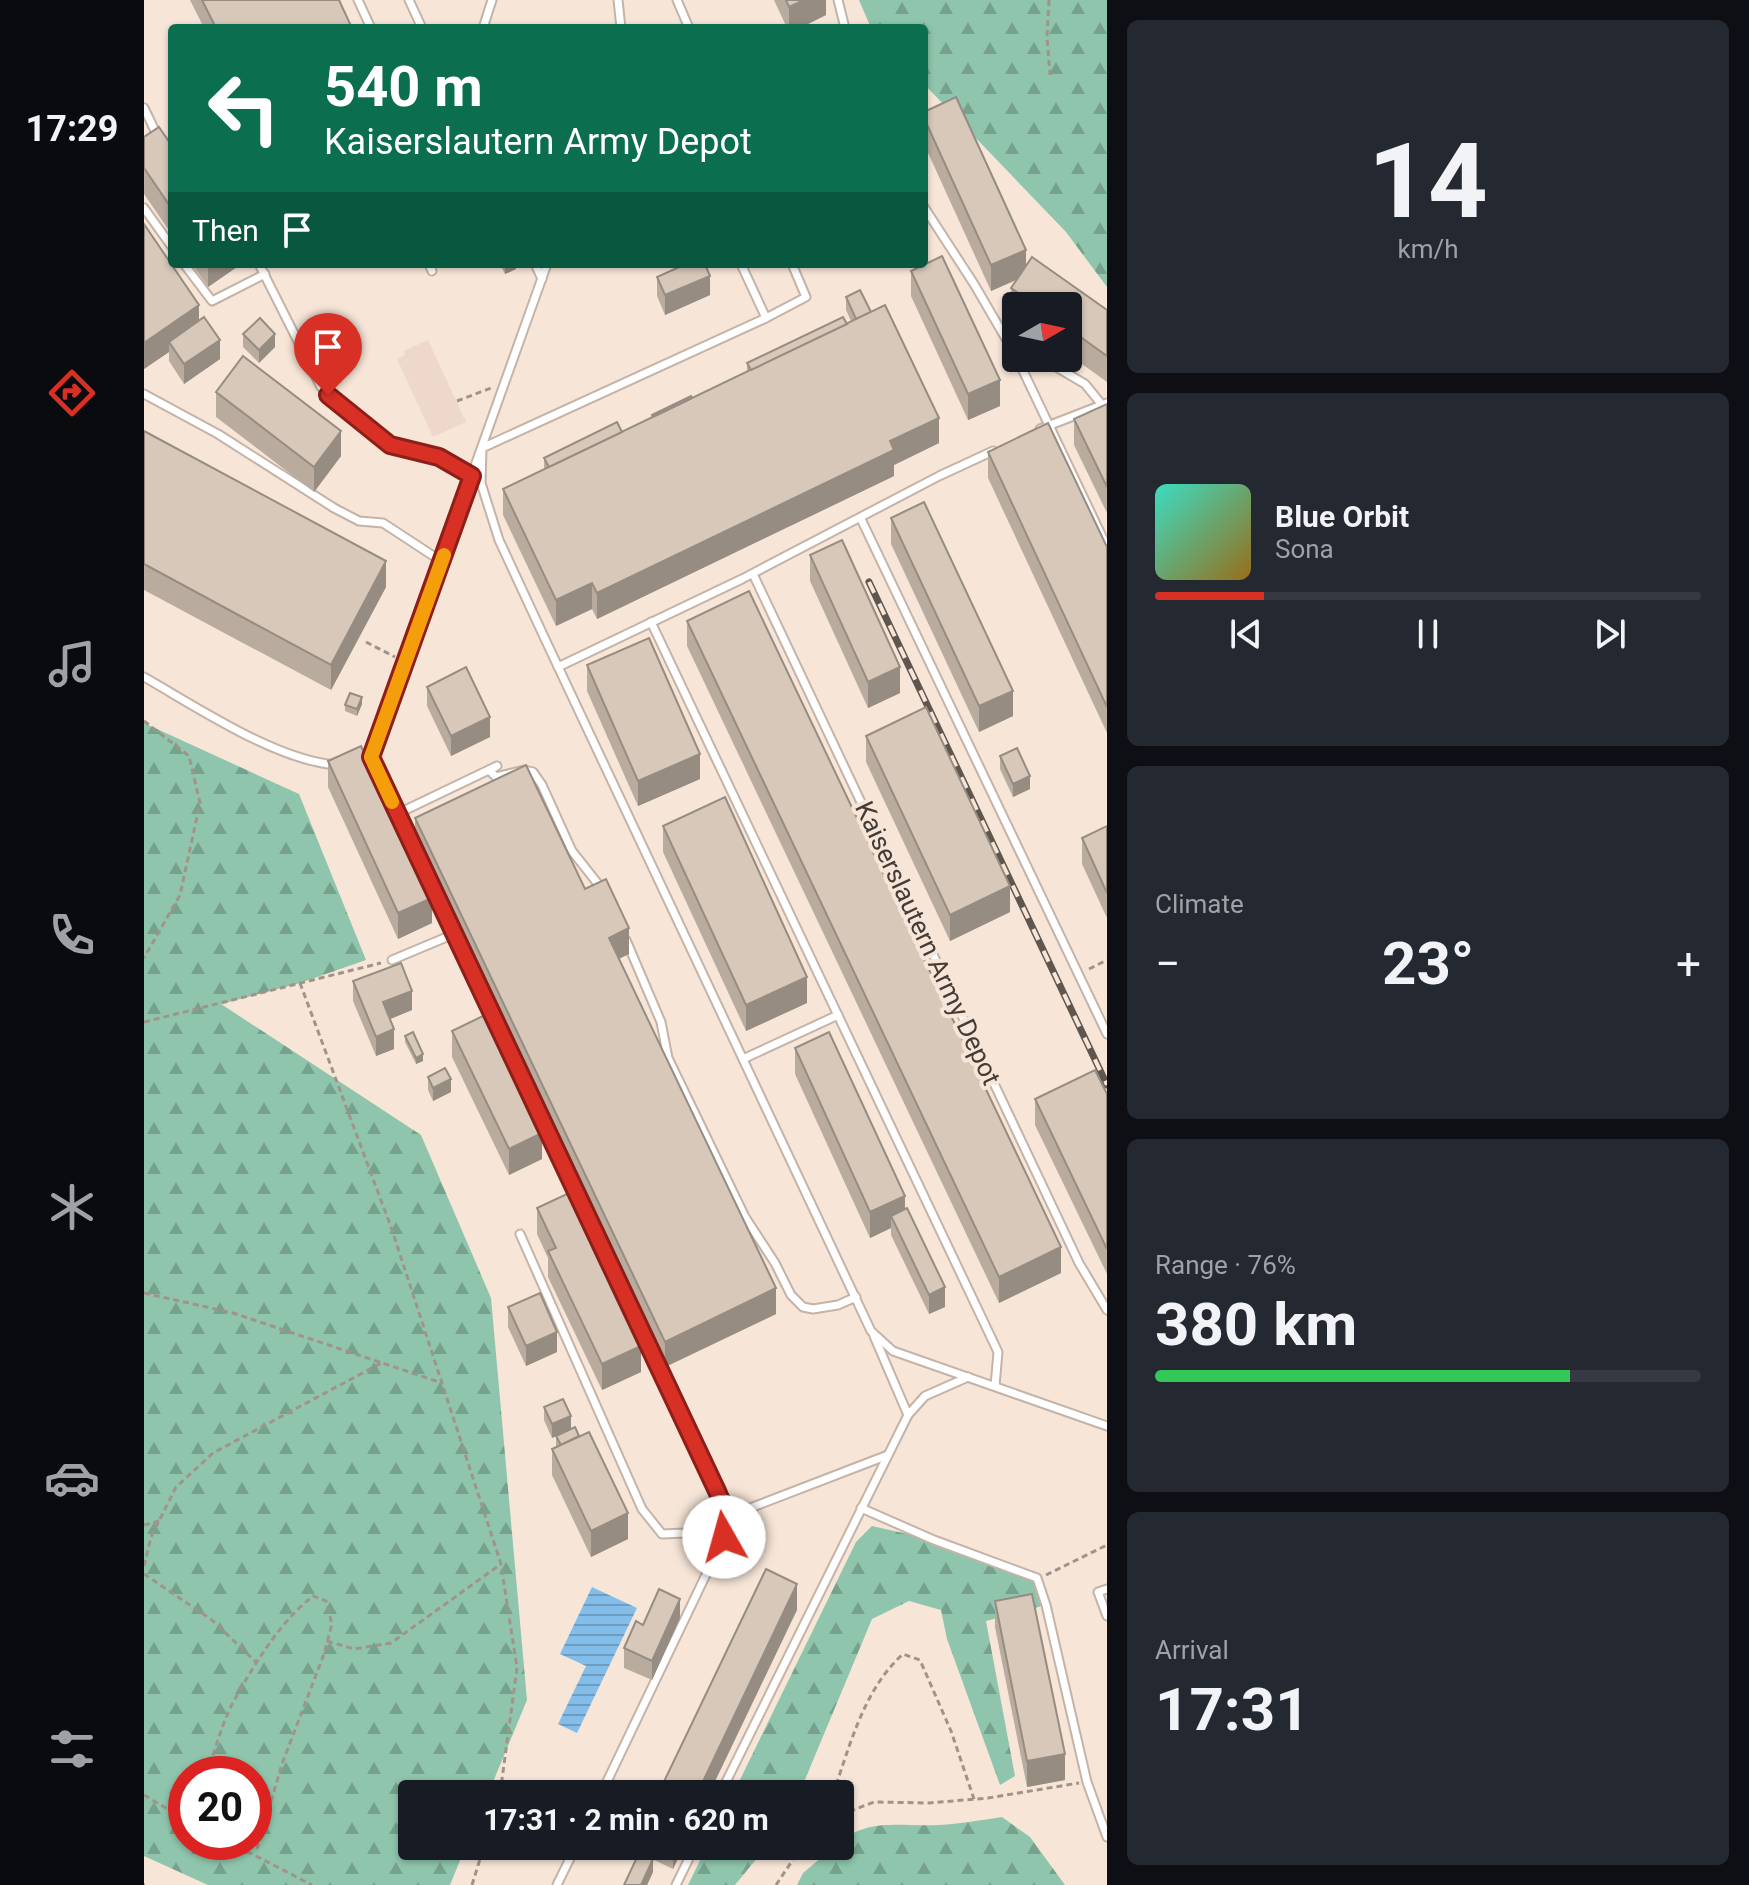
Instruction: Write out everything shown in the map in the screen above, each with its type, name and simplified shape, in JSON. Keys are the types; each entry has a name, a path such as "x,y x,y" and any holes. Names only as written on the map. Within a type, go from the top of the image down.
{"lane":[{"path":"358,0 369,24"},
{"path":"409,0 420,24"},
{"path":"484,24 492,0"},
{"path":"618,0 621,24"},
{"path":"677,0 687,24"},
{"path":"838,0 844,24"},
{"path":"144,108 157,135 168,146"},
{"path":"144,136 157,135"},
{"path":"144,144 157,135"},
{"path":"144,208 168,241"},
{"path":"928,213 1002,330"},
{"path":"187,268 212,301 265,274"},
{"path":"261,268 316,378 328,395 390,445 439,457 472,476"},
{"path":"537,268 542,279"},
{"path":"546,268 366,759 397,814 727,1515 724,1537 608,1780"},
{"path":"743,268 766,318"},
{"path":"482,448 806,297 794,268"},
{"path":"1023,372 1107,547"},
{"path":"1065,372 1085,384 1105,403 1107,411"},
{"path":"144,394 218,434 334,508 359,521 383,523 441,561"},
{"path":"1026,435 1105,403"},
{"path":"558,667 753,574 939,476 1003,447"},
{"path":"482,448 481,483 499,540 856,1297 908,1415"},
{"path":"861,519 1107,1034"},
{"name":"Kaiserslautern Army Depot","path":"753,574 1079,1263 1107,1310"},
{"path":"651,622 998,1352 995,1386"},
{"path":"144,677 235,728 282,750 315,762 345,765"},
{"path":"397,814 497,766"},
{"path":"489,770 496,777 524,770 533,772 572,851 604,891 609,903"},
{"path":"621,928 661,1022 668,1058 745,1217 775,1263 791,1295 803,1307 813,1309 838,1305 856,1297"},
{"path":"392,960 454,934"},
{"path":"743,1059 838,1015"},
{"path":"520,1234 642,1509 662,1534 685,1533 888,1455"},
{"path":"871,1331 893,1351 1107,1426"},
{"path":"727,1780 908,1415 925,1396 968,1377"},
{"path":"861,1508 934,1540 1037,1578 1087,1782 1107,1837"},
{"path":"1107,1589 1098,1592 1107,1616"},
{"path":"557,1885 569,1860"},
{"path":"676,1885 688,1860"}],"path":[{"path":"1049,0 1047,37 1050,75"},
{"path":"457,401 494,387"},
{"path":"366,642 404,662"},
{"path":"144,721 189,756 200,803 180,895 144,958"},
{"path":"144,1022 392,960"},
{"path":"1078,974 1107,960"},
{"path":"300,983 391,1227 501,1564 517,1668 502,1780"},
{"path":"144,1293 233,1313 442,1383"},
{"path":"144,1566 151,1537 176,1487 213,1453 383,1362"},
{"path":"144,1525 159,1521"},
{"path":"1037,1578 1107,1545"},
{"path":"327,1641 354,1649 391,1643 501,1564"},
{"path":"144,1574 212,1620 257,1664"},
{"path":"213,1756 233,1701 293,1612 313,1596 326,1601 332,1624 272,1798"},
{"path":"838,1780 861,1717 887,1669 903,1654 920,1660 951,1731 974,1799"},
{"path":"854,1810 874,1802 929,1803 974,1799 1087,1782"},
{"path":"144,1795 168,1809"},
{"path":"264,1860 312,1885"},
{"path":"472,1885 480,1860"},
{"path":"776,1885 793,1860"}],"shaded area":[{"path":"428,340 466,422 433,437 397,359 405,355 404,351"}],"green space":[{"path":"859,0 1107,0 1107,287 1066,232 928,88 928,24 869,24"},
{"path":"144,723 299,794 366,960 300,983 221,1004 421,1135 491,1298 527,1700 494,1780 398,1780 398,1860 460,1860 450,1885 208,1885 144,1856"},
{"path":"872,1526 934,1540 1037,1578 1046,1605 986,1621 1015,1776 1000,1785 947,1639 941,1610 909,1601 872,1619 805,1780 740,1780 856,1542"},
{"path":"1002,1817 1030,1837 1065,1885 797,1885 803,1873 818,1860 854,1860 854,1833 863,1829 887,1825 946,1824"},
{"path":"700,1860 756,1860 735,1885 688,1885"}],"water":[{"path":"592,1587 637,1608 577,1733 558,1724 586,1666 560,1654"}],"building":[{"path":"202,0 339,0 350,24 214,24"},
{"path":"786,0 804,0 789,7"},
{"path":"956,97 1026,250 991,265 928,127 928,110"},
{"path":"159,127 168,140 168,203 144,168 144,137"},
{"path":"144,224 168,259 168,268 174,268 199,305 144,343"},
{"path":"942,256 1000,380 968,394 911,271 928,268 928,263"},
{"path":"1032,257 1082,292 1017,292 1011,288"},
{"path":"677,268 707,268 710,276 665,295 657,277"},
{"path":"860,290 871,312 856,319 846,297"},
{"path":"1082,292 1107,310 1107,356 1082,338"},
{"path":"885,305 939,418 890,441 894,450 597,593 592,583 556,600 503,489"},
{"path":"204,317 220,340 184,364 169,342"},
{"path":"843,317 847,324 751,370 747,363"},
{"path":"260,318 275,334 259,350 243,334"},
{"path":"243,356 341,431 314,467 216,392"},
{"path":"692,398 653,417 652,415"},
{"path":"1107,404 1107,487 1074,419"},
{"path":"617,422 622,432 549,467 544,458"},
{"path":"1048,423 1107,547 1107,707 988,452"},
{"path":"144,431 386,561 331,665 144,564"},
{"path":"924,502 1013,691 979,706 891,518"},
{"path":"842,540 900,667 868,682 810,555"},
{"path":"749,591 1061,1247 999,1277 687,621"},
{"path":"649,638 700,754 638,781 587,665"},
{"path":"466,667 490,717 451,736 427,687"},
{"path":"350,693 362,697 357,709 345,705"},
{"path":"926,707 1010,886 950,915 866,736"},
{"path":"361,746 432,898 398,913 328,761"},
{"path":"1017,748 1030,776 1013,784 1000,756"},
{"path":"526,765 585,889 606,879 629,928 609,938 776,1288 665,1342 415,818"},
{"path":"725,797 807,977 746,1005 663,826"},
{"path":"1107,826 1107,893 1082,838"},
{"path":"401,963 412,991 383,1002 394,1029 376,1037 353,981"},
{"path":"485,1015 542,1133 509,1149 452,1031"},
{"path":"413,1032 423,1054 416,1058 405,1036"},
{"path":"829,1032 905,1196 870,1212 795,1048"},
{"path":"445,1068 451,1079 433,1088 428,1077"},
{"path":"1095,1070 1107,1094 1107,1249 1035,1099"},
{"path":"569,1193 641,1346 602,1364 548,1251 556,1248 537,1208"},
{"path":"907,1208 945,1287 929,1295 891,1216"},
{"path":"540,1293 557,1332 526,1346 508,1307"},
{"path":"563,1399 571,1416 552,1424 544,1407"},
{"path":"575,1427 579,1436 561,1445 556,1436"},
{"path":"589,1432 628,1513 591,1531 552,1449"},
{"path":"766,1569 797,1584 704,1780 665,1780"},
{"path":"659,1589 680,1599 652,1661 624,1648 636,1621 643,1625"},
{"path":"1032,1594 1065,1754 1027,1761 995,1601"},
{"path":"636,1860 653,1860 641,1885 624,1885"}],"railway":[{"path":"869,582 1107,1085"}],"slow traffic":[{"path":"392,802 371,757 444,555"}],"route":[{"path":"328,395 390,445 439,457 472,476 371,757 717,1491 727,1515 724,1537"}]}
